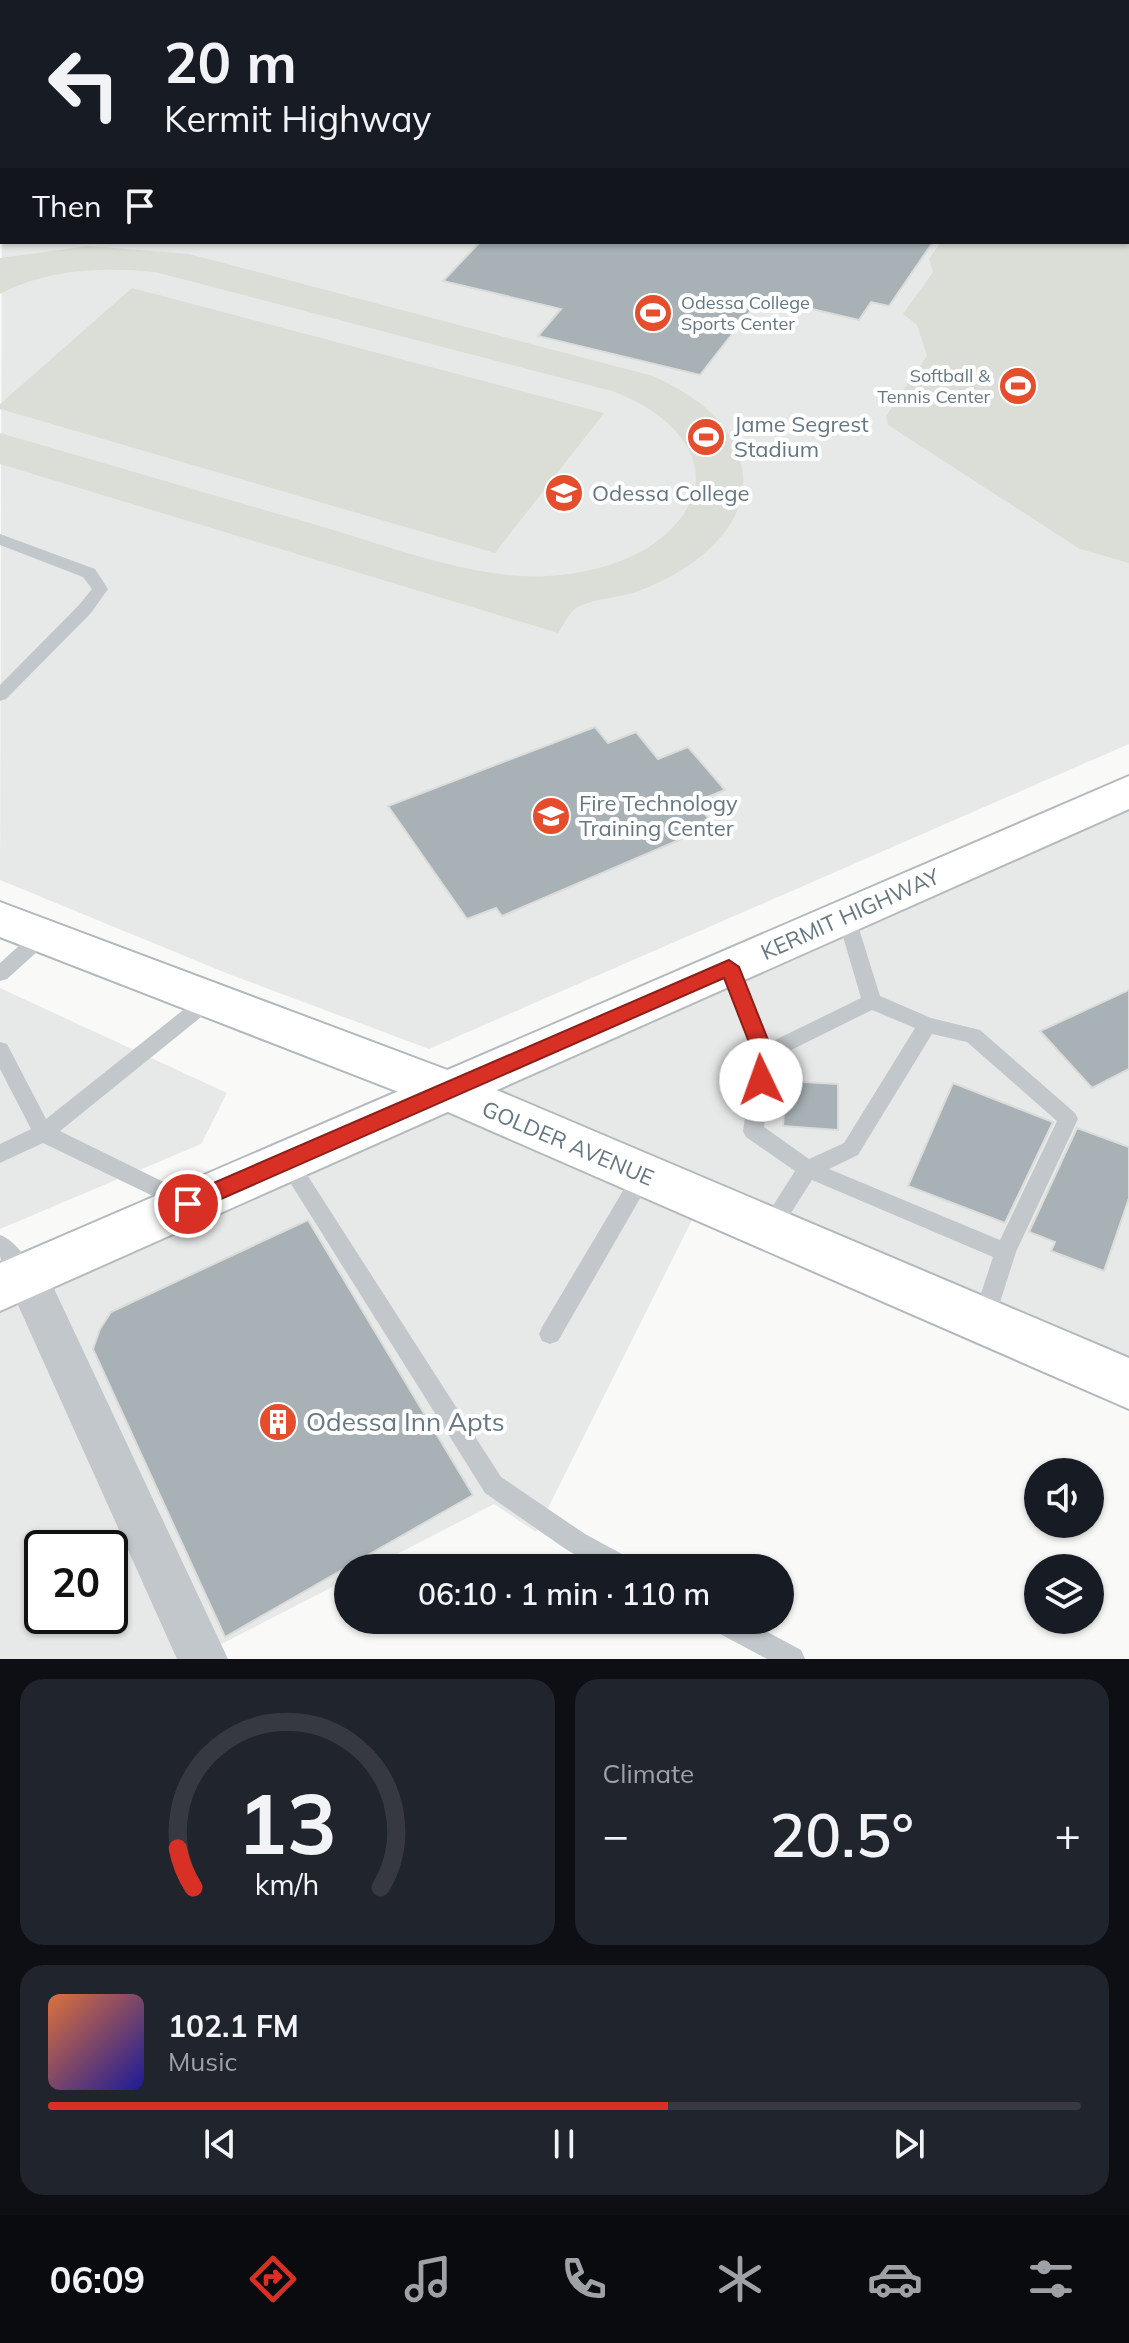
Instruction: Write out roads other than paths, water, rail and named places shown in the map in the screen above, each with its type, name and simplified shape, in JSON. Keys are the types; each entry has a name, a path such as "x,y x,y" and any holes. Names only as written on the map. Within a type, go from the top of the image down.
{"main road":[{"name":"KERMIT HIGHWAY","path":"9,1270 188,1204 288,1162 1129,791"},
{"name":"GOLDER AVENUE","path":"20,928 449,1091 1129,1384"}],"street":[{"path":"9,1270 203,1659"}],"lane":[{"path":"0,539 79,567 89,573 100,589 85,609 0,695"},
{"path":"846,916 872,1001 927,1025 973,1036 1068,1119 1005,1252 983,1321"},
{"path":"0,974 20,928"},
{"path":"729,967 764,1055 753,1131 808,1169 1005,1252"},
{"path":"0,1154 43,1133 209,1000"},
{"path":"764,1055 872,1001"},
{"path":"769,1229 808,1169 851,1149 927,1025"},
{"path":"0,1050 43,1133 188,1204"},
{"path":"288,1162 493,1485 598,1554"},
{"path":"550,1334 643,1175"},
{"path":"746,1634 792,1659"}],"place":[{"name":"Odessa College Sports Center","path":"653,313"},
{"name":"Softball & Tennis Center","path":"1018,386"},
{"name":"Jame Segrest Stadium","path":"706,437"},
{"name":"Odessa College","path":"564,493"},
{"name":"Fire Technology Training Center","path":"551,816"},
{"name":"Odessa Inn Apts","path":"278,1422"}]}
